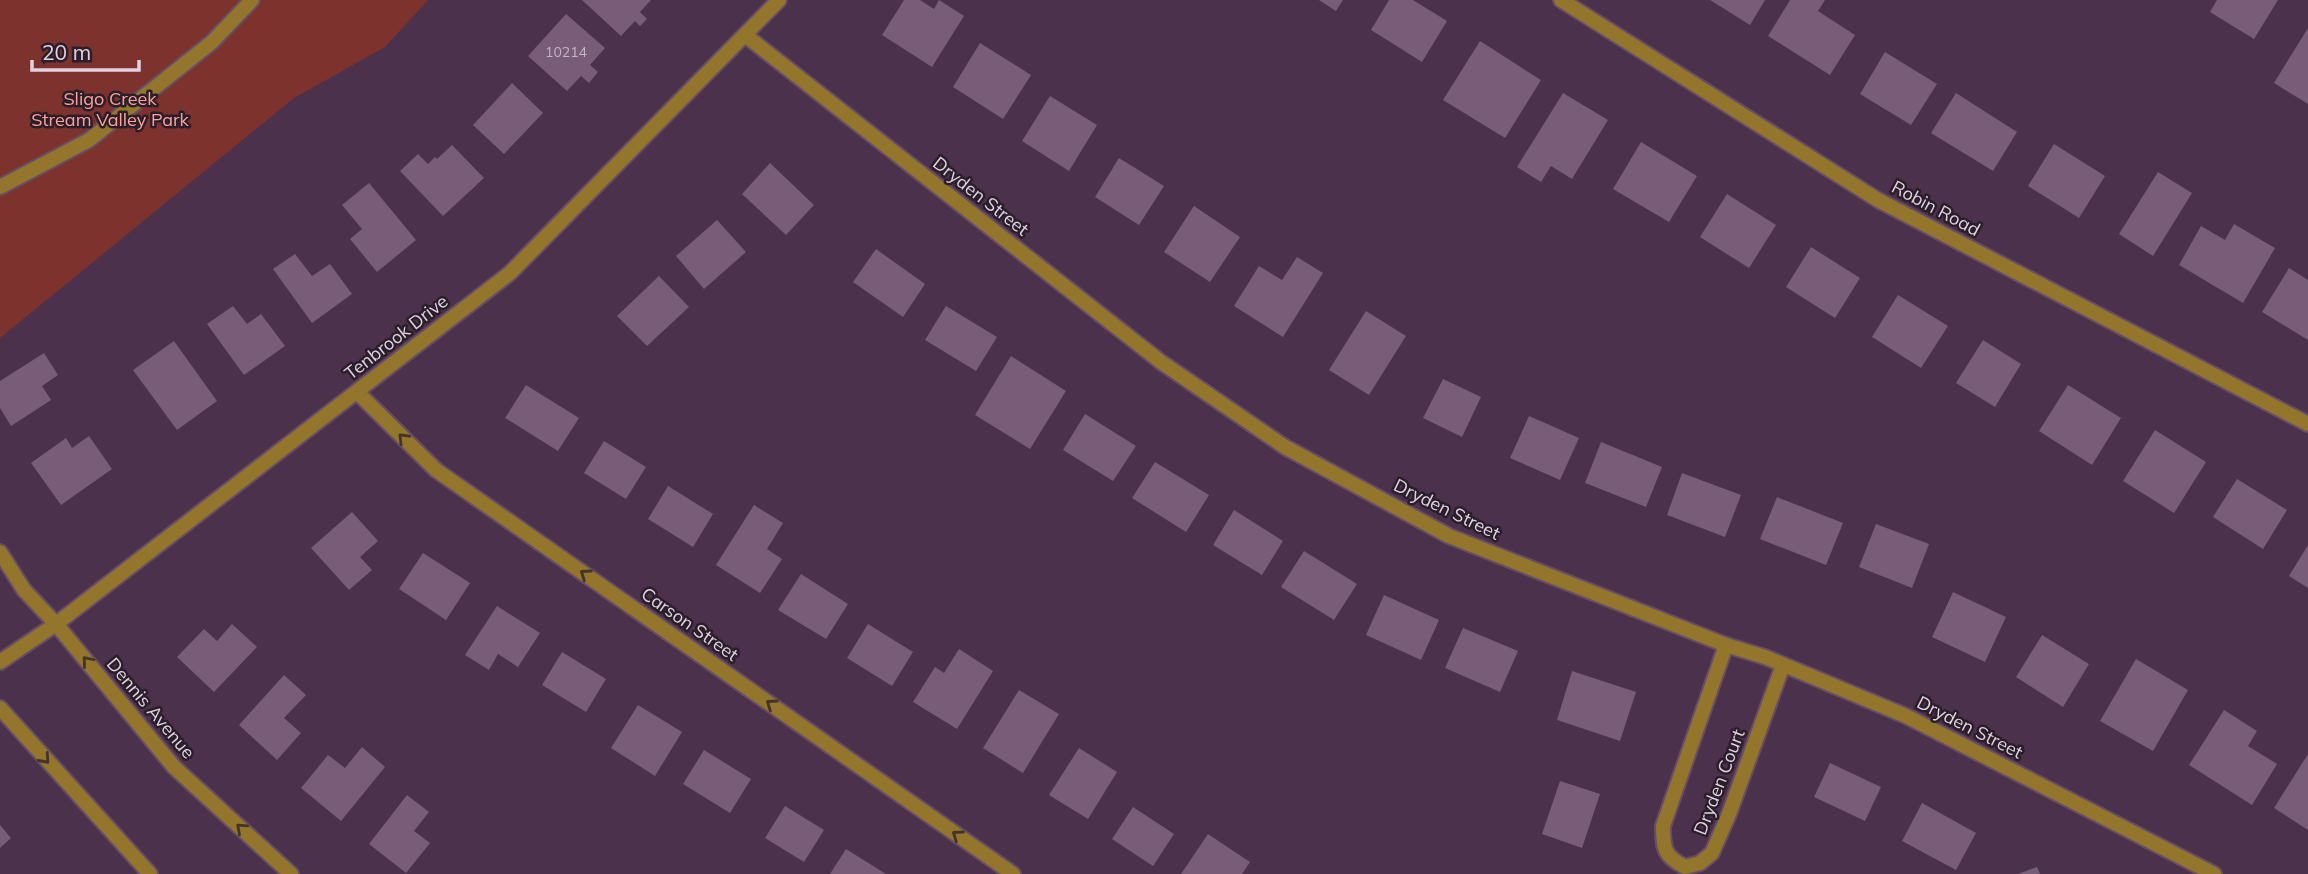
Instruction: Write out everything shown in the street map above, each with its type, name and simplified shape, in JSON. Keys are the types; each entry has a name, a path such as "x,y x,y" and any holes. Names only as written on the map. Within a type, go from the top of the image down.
{"street":[{"path":"0,187 89,140 212,42 252,0"},
{"name":"Tenbrook Drive","path":"0,662 56,624 510,273 779,0"},
{"name":"Robin Road","path":"1561,0 1878,200 2308,424"},
{"name":"Dryden Street","path":"746,35 1161,362 1285,447 1448,536 1783,665 1906,716 2214,874"},
{"name":"Carson Street","path":"357,392 436,470 1013,874"},
{"name":"Dennis Avenue","path":"0,552 24,590 56,624 174,768 291,874"},
{"name":"Dryden Court","path":"1726,645 1663,826 1663,847 1671,859 1685,867 1700,863 1712,853 1729,814 1783,665"},
{"path":"0,708 150,874"},
{"path":"2180,874 2188,860"}],"green space":[{"name":"Sligo Creek Stream Valley Park","path":"0,0 428,0 385,47 294,98 0,338"}],"building":[{"path":"582,0 651,0 640,12 647,19 640,26 635,21 621,36"},
{"path":"904,0 920,0 934,9 939,0 964,16 932,67 882,35"},
{"path":"1319,0 1343,0 1336,11"},
{"path":"1389,0 1413,0 1447,21 1422,62 1371,30"},
{"path":"1710,0 1765,0 1750,25"},
{"path":"1790,0 1825,0 1818,11 1855,35 1830,75 1768,36"},
{"path":"2217,0 2278,0 2254,39 2210,12"},
{"path":"566,14 605,48 590,65 598,72 589,83 581,76 567,91 528,56"},
{"path":"2308,28 2308,104 2274,83"},
{"path":"1480,41 1541,80 1505,138 1443,100"},
{"path":"980,43 1031,75 1003,119 953,87"},
{"path":"1885,52 1937,84 1911,125 1860,94"},
{"path":"512,83 543,113 504,154 473,125"},
{"path":"1563,93 1608,120 1572,179 1551,166 1541,182 1517,167"},
{"path":"1956,93 2017,132 1993,171 1931,133"},
{"path":"1050,96 1097,125 1069,171 1022,141"},
{"path":"1641,142 1697,176 1669,222 1613,189"},
{"path":"2054,144 2105,176 2079,218 2028,186"},
{"path":"452,145 484,178 443,216 400,171 418,154 428,164"},
{"path":"1119,158 1164,186 1139,225 1095,197"},
{"path":"770,163 814,205 786,235 742,194"},
{"path":"2158,172 2192,193 2153,256 2119,234"},
{"path":"369,183 416,240 377,272 350,239 362,229 342,205"},
{"path":"1727,194 1776,225 1749,268 1700,237"},
{"path":"1194,206 1240,237 1210,282 1164,252"},
{"path":"717,220 746,252 704,289 676,256"},
{"path":"2234,224 2275,248 2243,303 2179,265 2201,226 2225,240"},
{"path":"1811,247 1860,278 1835,318 1786,287"},
{"path":"876,249 925,284 903,317 853,282"},
{"path":"295,254 312,276 330,264 352,294 312,323 273,269"},
{"path":"1297,257 1323,273 1283,337 1234,306 1259,266 1282,280"},
{"path":"2289,268 2308,280 2308,340 2262,312"},
{"path":"659,276 689,307 647,346 617,316"},
{"path":"1898,295 1948,326 1921,368 1872,337"},
{"path":"233,306 247,324 261,314 285,346 244,375 207,324"},
{"path":"946,306 997,337 976,371 925,340"},
{"path":"1366,311 1406,336 1369,395 1329,370"},
{"path":"1983,340 2021,364 1995,407 1956,383"},
{"path":"174,341 217,401 177,430 133,370"},
{"path":"44,353 58,375 42,386 51,400 11,426 0,408 0,381"},
{"path":"1011,356 1066,391 1030,449 975,415"},
{"path":"1443,379 1481,397 1462,437 1423,418"},
{"path":"526,385 579,418 558,451 505,418"},
{"path":"2068,385 2121,418 2092,465 2039,431"},
{"path":"1085,414 1136,446 1113,481 1063,450"},
{"path":"1529,416 1579,438 1560,480 1510,458"},
{"path":"2155,430 2206,462 2174,513 2123,481"},
{"path":"89,436 112,469 61,505 31,463 66,438 72,448"},
{"path":"604,441 646,467 626,499 584,473"},
{"path":"1601,442 1662,467 1646,507 1585,483"},
{"path":"1155,462 1209,495 1186,532 1132,498"},
{"path":"1682,473 1741,495 1725,537 1667,515"},
{"path":"2237,479 2287,510 2263,549 2213,517"},
{"path":"668,486 713,514 693,547 648,519"},
{"path":"1777,497 1843,523 1826,565 1760,539"},
{"path":"754,505 783,523 767,549 782,559 760,593 716,565"},
{"path":"1234,510 1283,541 1262,575 1213,545"},
{"path":"352,512 378,541 360,557 372,570 349,590 311,548"},
{"path":"1876,524 1929,544 1912,588 1859,567"},
{"path":"2308,545 2308,588 2289,576"},
{"path":"1304,551 1357,584 1334,620 1281,587"},
{"path":"423,553 470,583 446,620 399,589"},
{"path":"801,574 848,604 826,639 778,610"},
{"path":"1953,592 2006,617 1985,662 1932,637"},
{"path":"1384,595 1439,620 1421,660 1366,635"},
{"path":"497,606 540,633 518,667 498,654 489,670 465,655"},
{"path":"232,624 257,647 214,692 177,657 204,629 217,641"},
{"path":"868,624 913,652 892,686 847,658"},
{"path":"1463,628 1518,651 1500,692 1445,668"},
{"path":"2042,635 2089,664 2063,707 2016,677"},
{"path":"959,649 993,671 957,729 913,702 935,667 944,673"},
{"path":"562,652 606,679 586,712 542,685"},
{"path":"2136,659 2188,690 2153,751 2100,721"},
{"path":"1572,671 1636,692 1620,741 1557,720"},
{"path":"284,675 306,695 284,718 301,733 277,760 239,725"},
{"path":"1019,690 1059,714 1023,773 983,748"},
{"path":"638,705 682,732 655,776 611,748"},
{"path":"2224,710 2257,731 2248,746 2277,764 2252,805 2189,765"},
{"path":"362,747 385,767 341,821 301,788 328,755 345,768"},
{"path":"1079,748 1117,772 1088,819 1049,795"},
{"path":"704,750 751,779 730,813 683,784"},
{"path":"2308,754 2308,830 2274,808"},
{"path":"1830,763 1881,787 1865,821 1814,797"},
{"path":"1560,781 1600,794 1582,848 1542,834"},
{"path":"407,795 429,812 414,831 430,843 406,873 369,844"},
{"path":"1922,803 1976,833 1956,870 1902,841"},
{"path":"785,806 824,830 804,862 765,838"},
{"path":"1133,807 1174,834 1153,866 1112,839"},
{"path":"0,825 11,838 0,848"},
{"path":"1208,834 1250,862 1242,874 1181,874"},
{"path":"846,849 886,874 830,874"},
{"path":"2037,867 2040,874 2018,874"}]}
